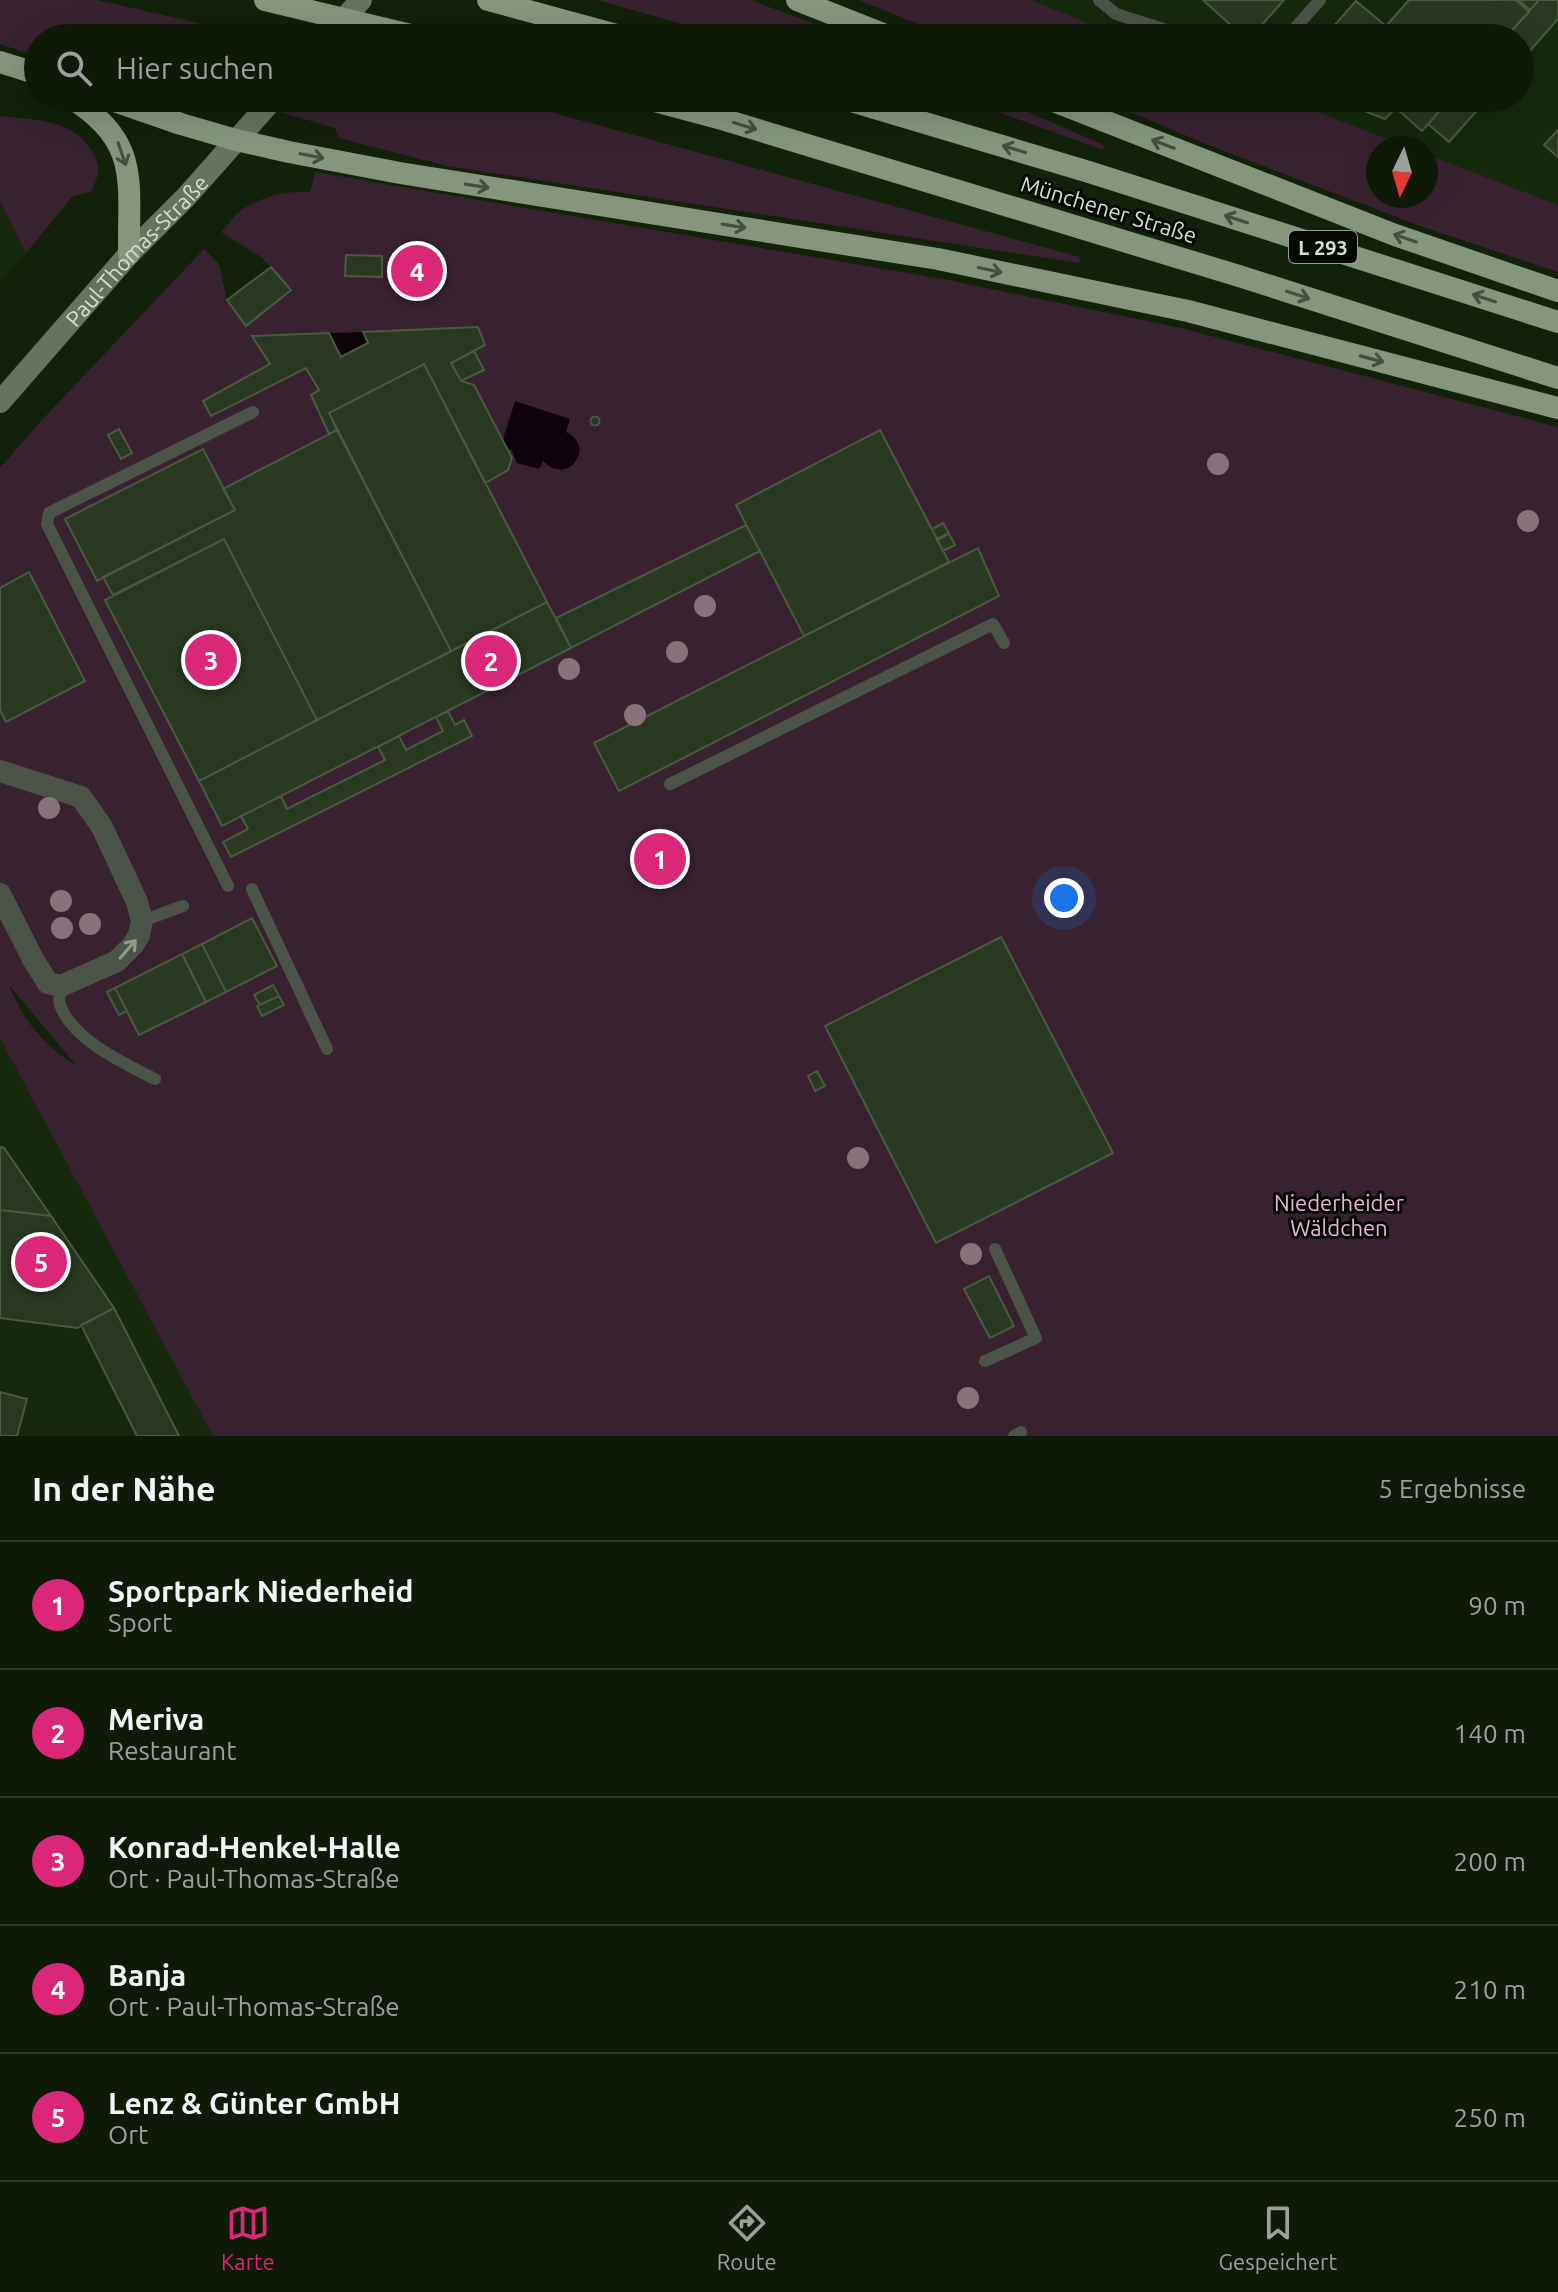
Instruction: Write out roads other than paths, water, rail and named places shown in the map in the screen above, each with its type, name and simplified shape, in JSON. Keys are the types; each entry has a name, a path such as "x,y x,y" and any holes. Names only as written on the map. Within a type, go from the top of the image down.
{"highway":[{"path":"265,0 365,24"},
{"path":"488,0 576,24"},
{"path":"797,0 858,24"},
{"path":"0,62 24,70"},
{"path":"92,112 121,145 129,174 129,254"},
{"path":"149,112 236,140 400,173 938,259 1188,311 1558,408"},
{"name":"Münchener Straße","path":"695,112 1209,267 1558,378"},
{"name":"Münchener Straße","path":"888,112 1089,172 1558,322"},
{"path":"1082,112 1395,235 1558,291"}],"main road":[{"path":"340,24 361,0"},
{"name":"Paul-Thomas-Straße","path":"0,402 129,254 186,197 261,112"}],"street":[{"path":"0,771 81,797 102,827 137,902 142,921 139,935 117,961 61,986 48,983 0,894"}],"lane":[{"path":"1099,0 1116,14 1148,24"},
{"path":"1299,24 1320,0"},
{"path":"228,886 47,524 49,513 253,412"},
{"path":"670,784 993,624 1004,643"},
{"path":"252,889 327,1049"},
{"path":"142,921 183,906"},
{"path":"61,986 59,1002 74,1026 108,1055 155,1079"},
{"path":"985,1361 1036,1338 995,1249"}],"place":[{"name":"Banja","path":"417,271"},
{"name":"Konrad-Henkel-Halle","path":"211,660"},
{"name":"Meriva","path":"491,661"},
{"name":"Sportpark Niederheid","path":"660,859"},
{"name":"Lenz & Günter GmbH","path":"41,1262"}],"park label":[{"name":"Niederheider Wäldchen","path":"1339,1214"}]}
